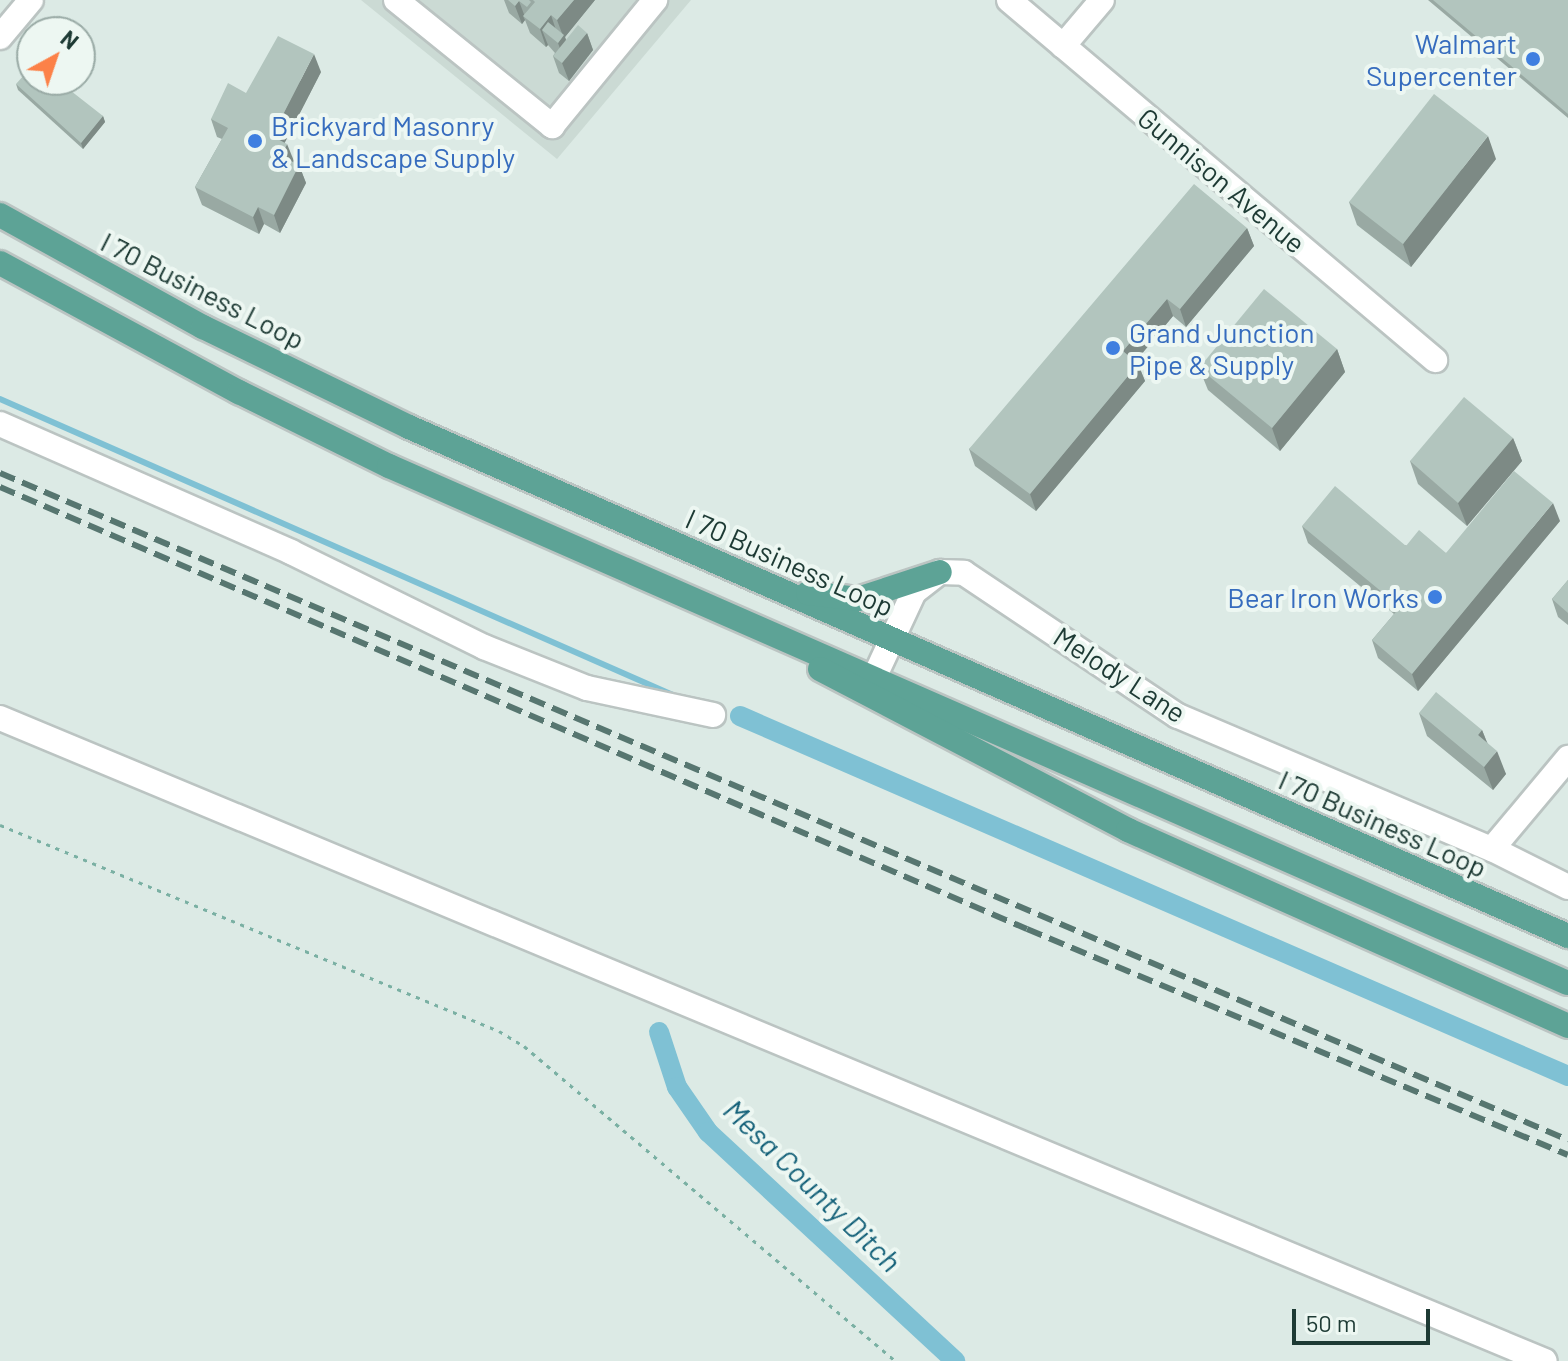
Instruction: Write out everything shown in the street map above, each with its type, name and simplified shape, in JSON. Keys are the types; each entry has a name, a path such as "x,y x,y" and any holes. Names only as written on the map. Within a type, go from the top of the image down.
{"main road":[{"name":"I 70 Business Loop","path":"0,215 203,327 354,400 753,579 1568,936"},
{"path":"0,263 212,378 389,466 1568,983"},
{"path":"753,579 821,596 858,599 940,572"},
{"path":"702,603 886,706 1128,830 1568,1026"}],"street":[{"path":"0,37 31,0"},
{"path":"396,0 552,126 655,0"},
{"name":"Gunnison Avenue","path":"1009,0 1435,360"},
{"path":"1063,46 1102,0"},
{"path":"0,424 291,552 484,647 587,688 713,715"},
{"name":"Melody Lane","path":"940,572 954,570 979,579 1178,716 1492,849 1568,887"},
{"path":"874,678 914,592 940,572"},
{"path":"0,718 1545,1361"},
{"path":"1492,849 1568,758"}],"path":[{"path":"0,825 524,1046 895,1361"}],"shaded area":[{"path":"361,0 691,0 557,159"}],"building":[{"path":"508,0 531,2 527,7 519,1 515,6"},
{"path":"533,0 574,0 557,20 551,15 540,29 523,16 535,2"},
{"name":"Walmart Supercenter","path":"1433,0 1568,0 1568,114"},
{"path":"548,22 564,35 558,43 542,30"},
{"path":"578,25 587,33 562,63 553,56"},
{"name":"Brickyard Masonry & Landscape Supply","path":"278,36 314,54 272,136 287,144 281,156 299,165 274,215 258,207 253,217 195,187 228,128 211,119 228,83 246,93"},
{"path":"1434,94 1488,136 1403,244 1349,202"},
{"path":"29,96 77,96 103,116 81,143"},
{"name":"Grand Junction Pipe & Supply","path":"1194,184 1247,228 1180,309 1167,299 1123,351 1138,364 1030,494 969,449"},
{"path":"1264,289 1337,349 1272,428 1199,368"},
{"path":"1464,397 1513,438 1458,503 1410,461"},
{"name":"Bear Iron Works","path":"1514,471 1553,503 1412,674 1372,640 1400,607 1302,526 1335,486 1406,546 1419,530 1446,553"},
{"path":"1568,580 1568,613 1552,599"},
{"path":"1436,692 1482,730 1478,735 1497,751 1484,767 1419,713"}],"waterway":[{"path":"0,399 675,696"},
{"path":"740,716 1568,1076"},
{"name":"Mesa County Ditch","path":"659,1032 677,1087 708,1132 955,1361"}],"railway":[{"path":"0,473 1568,1140"},
{"path":"0,487 1027,929 1568,1155"}],"place":[{"name":"Walmart Supercenter","path":"1533,59"},
{"name":"Brickyard Masonry & Landscape Supply","path":"255,141"},
{"name":"Grand Junction Pipe & Supply","path":"1113,348"},
{"name":"Bear Iron Works","path":"1435,597"}]}
